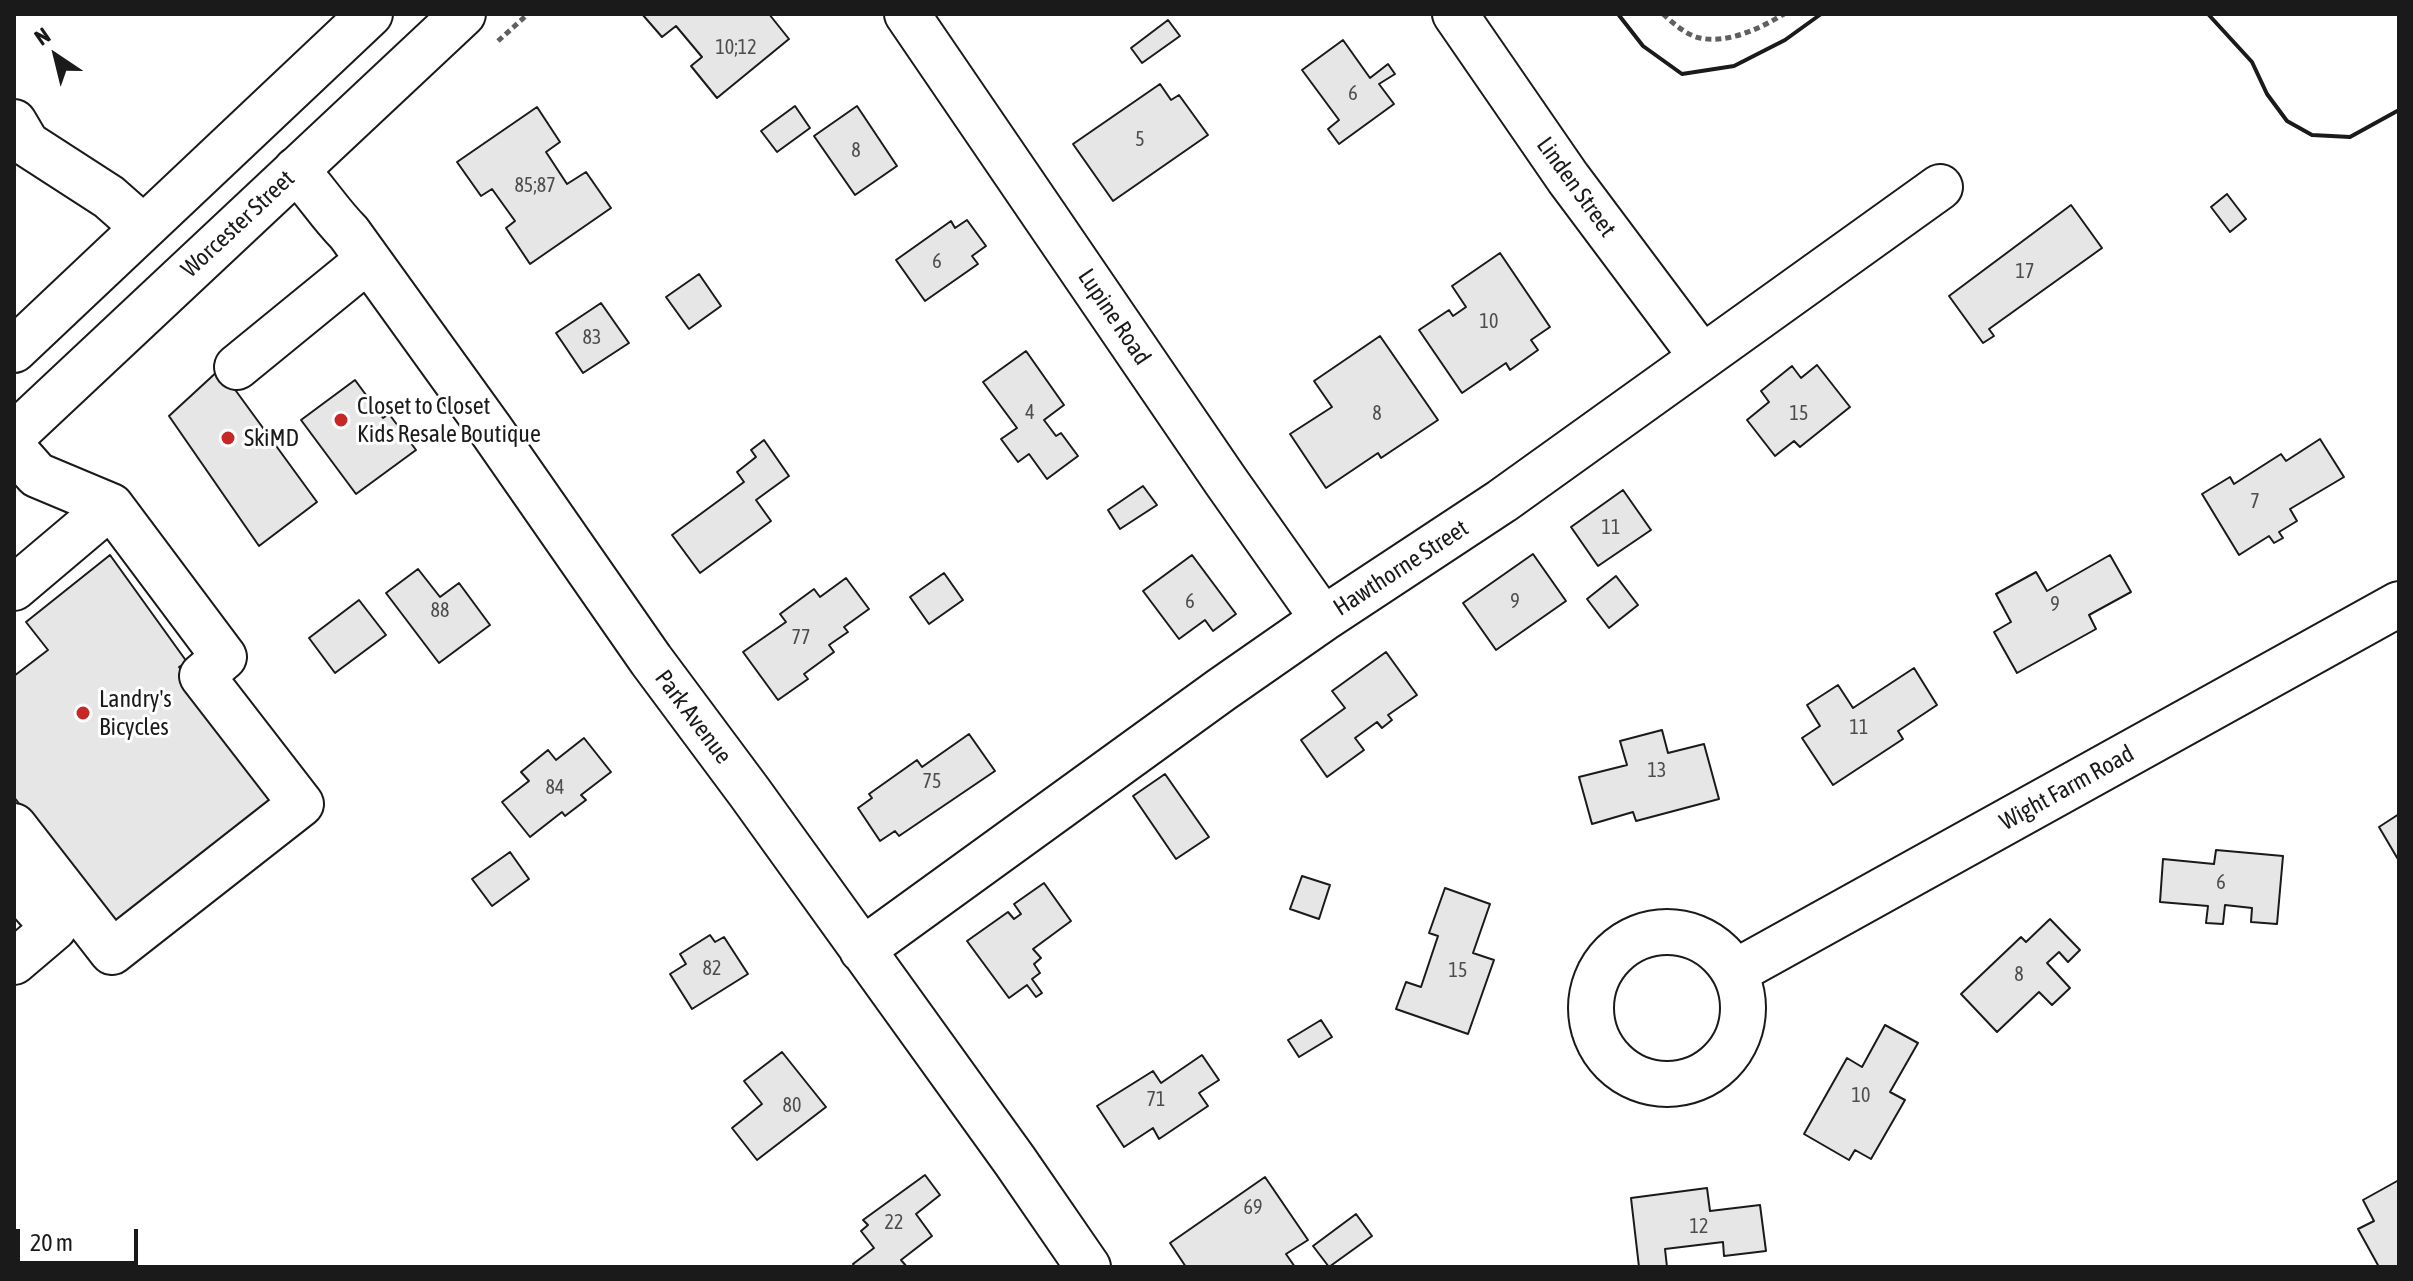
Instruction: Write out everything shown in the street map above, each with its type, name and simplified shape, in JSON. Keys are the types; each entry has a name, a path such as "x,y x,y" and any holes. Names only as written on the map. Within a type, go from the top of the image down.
{"main road":[{"path":"14,350 370,14"},
{"name":"Worcester Street","path":"14,435 463,14"},
{"name":"Lupine Road","path":"907,14 1323,619"},
{"name":"Linden Street","path":"1455,14 1568,178 1702,357"},
{"path":"18,140 109,197 143,227"},
{"name":"Park Avenue","path":"296,170 319,195 322,205 349,233 651,660 862,950 1075,1262"},
{"name":"Hawthorne Street","path":"862,950 1323,619 1502,501 1940,187"},
{"path":"237,367 368,260"},
{"path":"14,449 37,475 111,506 224,657 202,676 301,804 112,952 14,826"},
{"path":"14,588 111,506"},
{"name":"Wight Farm Road","path":"1735,972 2399,604"},
{"path":"14,883 54,928 14,962"}],"path":[{"path":"1663,14 1678,27 1700,38 1730,37 1761,28 1784,14"}],"building":[{"path":"642,14 769,14 789,39 717,98 691,66 702,57 676,26 662,37"},
{"path":"1168,20 1180,36 1142,63 1131,48"},
{"path":"1343,40 1370,78 1388,64 1395,74 1379,84 1394,104 1339,144 1328,129 1339,120 1302,70"},
{"path":"1160,84 1171,100 1179,95 1208,135 1113,201 1073,144"},
{"path":"795,106 810,128 777,152 761,131"},
{"path":"857,106 897,166 855,195 814,136"},
{"path":"537,107 560,142 546,152 567,184 586,172 611,208 530,264 506,228 515,221 492,189 481,196 457,162"},
{"path":"2227,194 2246,219 2230,232 2211,207"},
{"path":"2071,205 2102,248 1989,329 1994,336 1983,343 1949,296"},
{"path":"967,220 986,246 972,256 978,264 925,301 896,260 951,221 955,228"},
{"path":"1500,253 1550,327 1531,340 1538,350 1510,370 1506,363 1462,393 1419,330 1449,310 1453,316 1466,307 1452,286"},
{"path":"699,274 721,306 689,329 666,297"},
{"path":"601,303 629,343 583,373 556,333"},
{"path":"1380,336 1438,420 1381,458 1378,453 1326,488 1290,434 1332,407 1314,381"},
{"path":"1026,351 1064,405 1044,420 1056,436 1061,433 1078,456 1047,479 1029,454 1018,462 1001,439 1017,428 983,382"},
{"path":"1817,365 1850,407 1800,447 1794,441 1775,456 1747,420 1769,402 1761,391 1792,366 1801,378"},
{"path":"220,369 317,502 259,546 169,416"},
{"path":"355,380 383,418 389,414 416,450 356,494 301,420"},
{"path":"2320,439 2344,477 2290,509 2297,521 2279,532 2283,538 2274,543 2269,536 2239,555 2202,494 2230,477 2234,484 2281,454 2286,461"},
{"path":"764,440 789,476 756,500 771,521 700,573 672,535 744,482 737,472 756,457 751,450"},
{"path":"1143,486 1157,505 1120,529 1108,510"},
{"path":"1623,490 1651,530 1598,566 1571,527"},
{"path":"1533,554 1566,601 1496,650 1463,603"},
{"path":"110,555 187,662 179,667 282,801 116,930 14,797 14,676 48,650 26,622"},
{"path":"1192,555 1236,614 1213,631 1205,620 1179,639 1143,591"},
{"path":"2110,555 2131,592 2089,615 2096,629 2017,673 1994,632 2011,622 1996,594 2036,572 2047,591"},
{"path":"418,569 440,597 459,583 490,625 439,663 386,593"},
{"path":"944,573 963,600 929,624 910,597"},
{"path":"1616,576 1638,605 1609,628 1587,599"},
{"path":"846,578 869,609 844,627 848,632 829,645 834,652 804,674 808,679 778,700 743,652 786,622 780,614 814,589 820,597"},
{"path":"359,600 386,635 335,673 309,638"},
{"path":"1386,652 1417,695 1388,715 1392,720 1382,728 1377,722 1355,738 1364,750 1327,777 1301,740 1345,708 1332,691"},
{"path":"1914,668 1937,705 1898,731 1903,739 1833,785 1802,738 1820,726 1807,705 1838,685 1853,708"},
{"path":"1662,730 1668,753 1704,744 1719,799 1636,821 1633,812 1592,824 1579,777 1627,765 1620,741"},
{"path":"969,734 995,771 899,836 895,831 880,841 858,808 872,798 869,794 917,760 922,767"},
{"path":"584,738 611,772 581,795 586,800 565,816 562,812 530,837 502,802 529,781 521,772 548,750 556,760"},
{"path":"1165,774 1209,837 1176,859 1133,796"},
{"path":"2399,814 2399,861 2379,827"},
{"path":"2216,850 2283,856 2277,924 2251,922 2252,908 2225,905 2223,924 2206,923 2208,906 2160,902 2163,859 2214,864"},
{"path":"510,852 529,879 492,906 472,879"},
{"path":"1302,876 1330,885 1319,919 1290,909"},
{"path":"1044,883 1071,921 1033,949 1041,958 1034,964 1040,973 1032,979 1042,993 1036,997 1027,985 1009,998 967,941 1008,912 1014,919 1021,914 1014,904"},
{"path":"1445,888 1490,904 1473,953 1494,960 1468,1034 1396,1009 1406,982 1421,987 1438,936 1429,933"},
{"path":"2050,919 2080,950 2068,962 2059,952 2047,963 2070,988 2052,1005 2039,992 1997,1032 1961,994 2021,937 2026,942"},
{"path":"710,935 715,942 724,937 748,974 692,1009 670,974 686,964 680,954"},
{"path":"1321,1020 1332,1037 1299,1057 1288,1040"},
{"path":"1885,1025 1918,1043 1890,1092 1905,1100 1871,1159 1855,1150 1849,1160 1804,1134 1847,1058 1862,1067"},
{"path":"782,1052 826,1107 757,1160 732,1128 762,1104 744,1081"},
{"path":"1202,1055 1219,1080 1199,1093 1208,1106 1159,1139 1153,1128 1124,1147 1097,1106 1153,1071 1161,1083"},
{"path":"925,1175 940,1195 916,1214 932,1236 901,1260 907,1267 855,1267 853,1264 874,1248 861,1231 868,1225 863,1220"},
{"path":"1265,1177 1308,1240 1286,1254 1295,1267 1186,1267 1170,1243"},
{"path":"2399,1180 2399,1267 2379,1267 2358,1229 2374,1221 2363,1200"},
{"path":"1707,1188 1710,1211 1760,1205 1766,1251 1724,1256 1723,1242 1665,1249 1667,1267 1639,1267 1631,1198"},
{"path":"1356,1214 1372,1236 1329,1267 1313,1246"}],"wall":[{"path":"1618,14 1643,46 1682,74 1734,66 1785,40 1821,14"},
{"path":"2208,14 2252,62 2267,94 2287,121 2312,135 2350,137 2399,110"}],"place":[{"name":"Closet to Closet Kids Resale Boutique","path":"341,420"},
{"name":"SkiMD","path":"228,438"},
{"name":"Landry's Bicycles","path":"83,713"}]}
